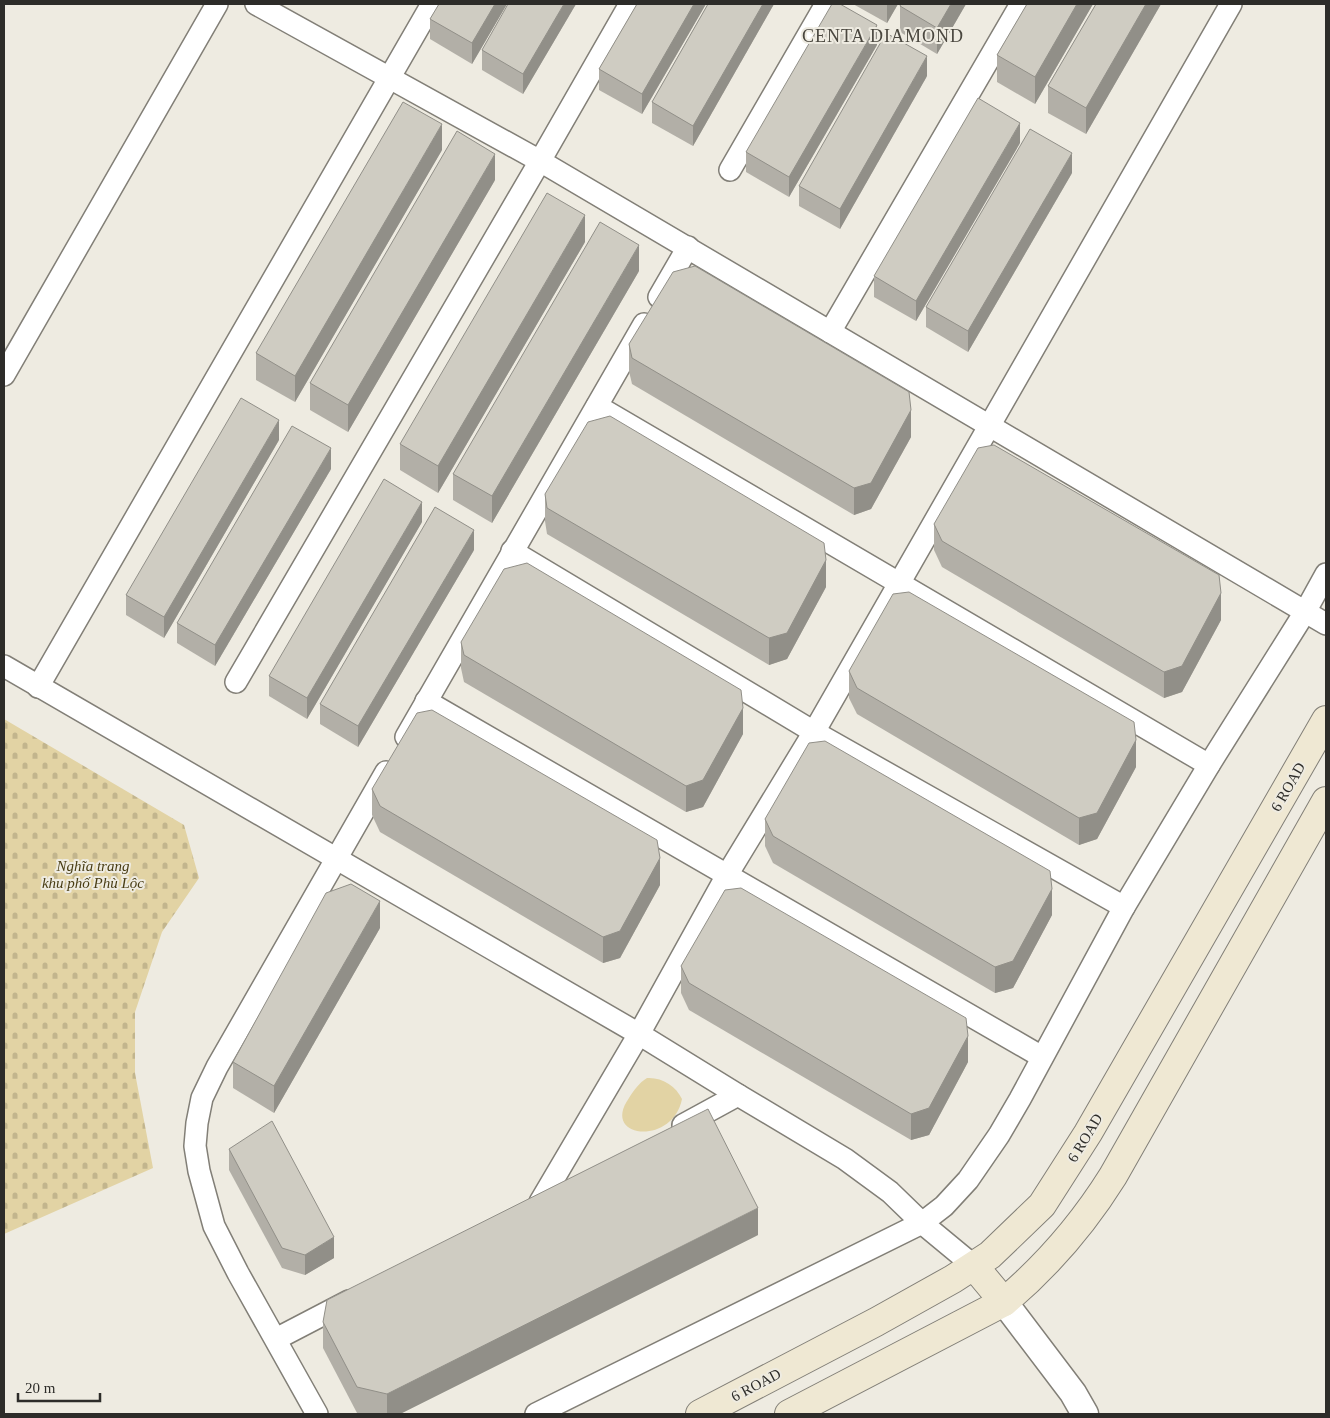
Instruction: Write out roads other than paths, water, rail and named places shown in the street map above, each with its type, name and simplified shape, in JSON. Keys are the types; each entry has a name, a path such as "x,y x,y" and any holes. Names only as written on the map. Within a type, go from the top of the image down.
{"main road":[{"name":"6 ROAD","path":"700,1414 876,1322 974,1266 990,1256 1042,1205 1054,1189 1164,1004 1326,720"},
{"path":"789,1414 1004,1302 1053,1257 1099,1198 1131,1145 1326,802"},
{"path":"974,1266 1004,1302"}],"street":[{"path":"4,375 217,4"},
{"path":"256,4 540,161 1326,624"},
{"path":"38,686 432,4"},
{"path":"236,682 630,4"},
{"path":"730,170 826,4"},
{"path":"830,332 1021,4"},
{"path":"574,1184 531,1207 639,1034 727,875 814,732 1231,4"},
{"path":"317,1414 238,1273 214,1226 199,1170 195,1146 202,1098 217,1067 338,859 426,701 688,247"},
{"path":"596,406 1209,765"},
{"path":"512,551 814,732 1124,907"},
{"path":"536,1414 922,1223 944,1206 968,1180 999,1135 1124,907 1326,574"},
{"path":"4,666 639,1034 845,1159 890,1192 922,1223 974,1266"},
{"path":"426,701 1042,1057"},
{"path":"669,1132 738,1095"},
{"path":"276,1339 364,1294"},
{"path":"1004,1302 1073,1393 1085,1414"}],"district":[{"name":"CENTA DIAMOND","path":"883,36"}],"park label":[{"name":"Nghĩa trang khu phố Phù Lộc","path":"93,874"}]}
